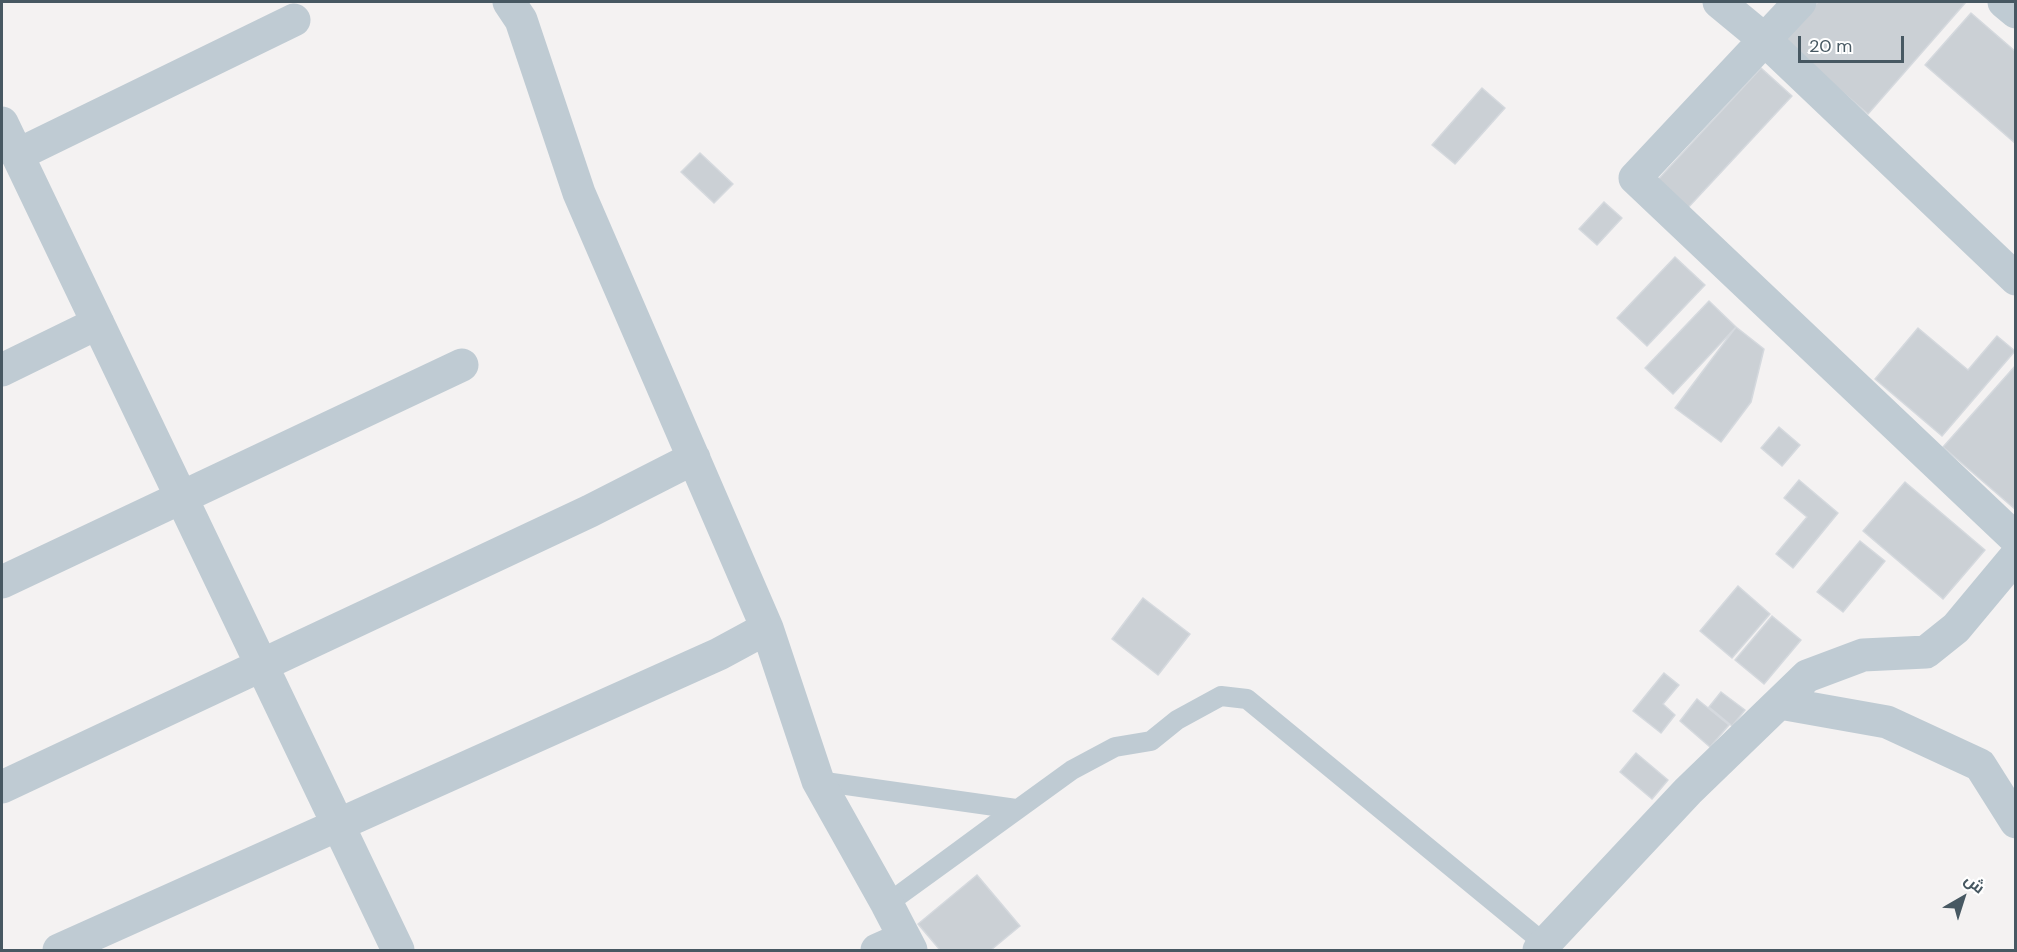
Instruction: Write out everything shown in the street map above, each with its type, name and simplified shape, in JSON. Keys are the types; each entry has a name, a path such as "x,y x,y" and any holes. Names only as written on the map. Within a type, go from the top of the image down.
{"street":[{"path":"509,2 521,20 579,193 767,628 818,781 887,904 897,947"},
{"path":"1719,2 1765,40 2016,279"},
{"path":"1800,2 1635,178 2016,539"},
{"path":"2004,2 2016,12"},
{"path":"17,155 294,20"},
{"path":"2,123 398,951"},
{"path":"2,370 98,323"},
{"path":"2,582 462,364"},
{"path":"2,787 590,512 694,458"},
{"path":"1542,947 1688,791 1807,676 1863,655 1926,652 1956,628 2016,556"},
{"path":"59,951 719,654 767,628"},
{"path":"1779,703 1887,723 1980,765 2016,822"}],"lane":[{"path":"887,904 1072,770 1115,747 1151,741 1177,720 1221,696 1247,699 1542,947"},
{"path":"818,781 1016,809 887,904"}],"building":[{"path":"1818,2 1966,2 1868,114 1783,41"},
{"path":"1971,13 2016,52 2016,144 1925,65"},
{"path":"1761,68 1792,96 1684,212 1654,184"},
{"path":"1482,88 1505,108 1455,164 1432,145"},
{"path":"700,153 733,184 714,203 681,172"},
{"path":"1604,202 1622,218 1597,245 1579,229"},
{"path":"1675,257 1705,285 1647,346 1617,318"},
{"path":"1709,301 1736,327 1673,394 1645,368"},
{"path":"1736,327 1764,349 1751,402 1721,442 1675,408"},
{"path":"1918,328 1968,370 1997,336 2015,351 1942,436 1875,379"},
{"path":"2016,365 2016,510 1943,447"},
{"path":"1779,427 1800,445 1782,466 1761,448"},
{"path":"1799,480 1838,513 1793,568 1776,554 1807,517 1784,498"},
{"path":"1905,482 1985,550 1943,599 1863,531"},
{"path":"1860,541 1885,561 1843,612 1817,592"},
{"path":"1738,586 1770,614 1732,658 1700,631"},
{"path":"1143,598 1190,634 1158,675 1112,639"},
{"path":"1772,616 1801,640 1764,684 1735,660"},
{"path":"1664,673 1679,685 1663,704 1675,715 1661,733 1633,711"},
{"path":"1721,692 1745,710 1732,726 1709,707"},
{"path":"1697,699 1729,725 1710,747 1680,721"},
{"path":"1636,753 1668,780 1652,799 1620,772"},
{"path":"977,875 1020,926 991,950 940,950 918,924"}]}
